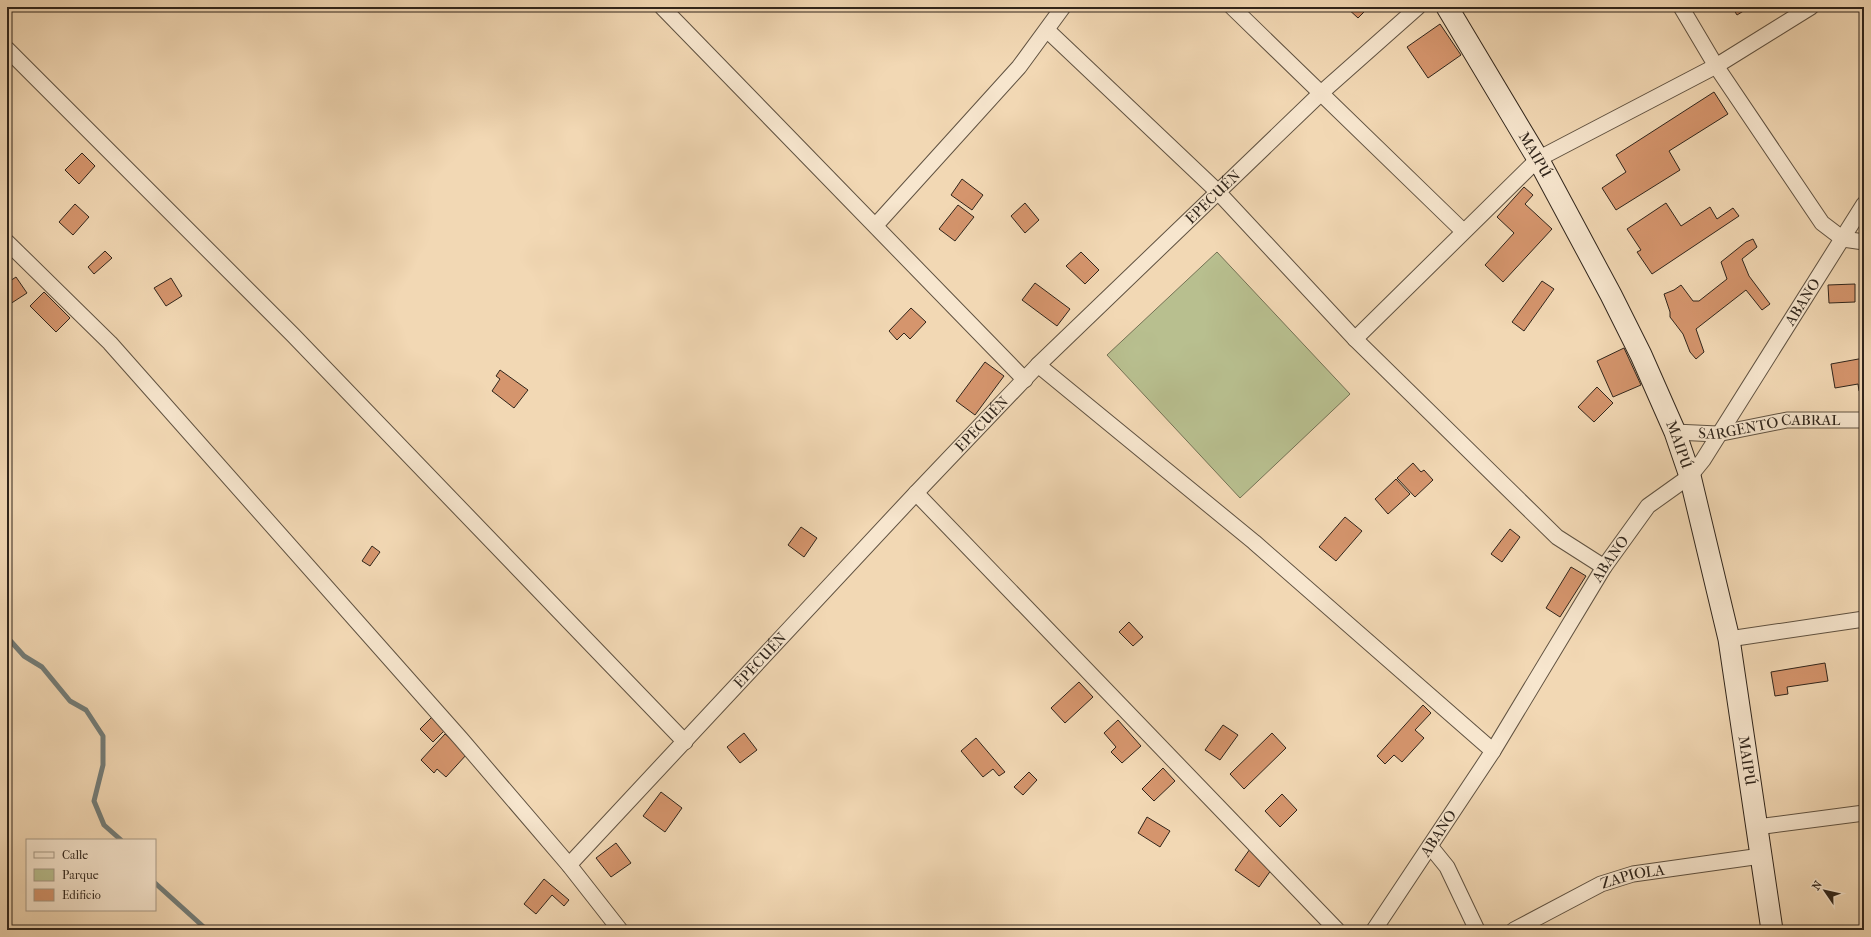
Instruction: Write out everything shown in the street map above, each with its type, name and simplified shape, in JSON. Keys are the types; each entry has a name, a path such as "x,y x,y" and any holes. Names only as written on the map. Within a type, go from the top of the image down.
{"main road":[{"name":"MAIPÚ","path":"1447,7 1538,159 1621,315 1641,355 1675,432 1690,476 1729,638 1772,930"}],"street":[{"path":"662,7 876,225 1025,380"},
{"path":"876,225 1018,67 1063,7"},
{"path":"1232,7 1463,231"},
{"name":"EPECUÉN","path":"569,865 916,493 1038,365 1321,93 1418,7"},
{"path":"1681,7 1716,66 1822,223 1843,239 1864,242"},
{"path":"1355,339 1463,231 1538,159 1716,66 1811,7"},
{"path":"1047,30 1218,192 1355,339 1557,537 1604,567"},
{"path":"7,49 293,335 685,742"},
{"name":"ABANO","path":"1374,930 1493,751 1604,567 1648,506 1690,476 1702,460 1717,434 1864,204"},
{"path":"7,242 110,343 461,739 569,865 620,930"},
{"path":"1038,365 1254,542 1493,751"},
{"name":"SARGENTO CABRAL","path":"1675,432 1717,434 1787,420 1864,420"},
{"path":"916,493 1337,930"},
{"path":"1729,638 1864,619"},
{"path":"1757,827 1864,813"},
{"path":"1430,846 1448,868 1477,930"},
{"name":"ZAPIOLA","path":"1514,930 1601,884 1633,874 1761,856"}],"green space":[{"path":"1217,252 1350,394 1240,498 1107,355"}],"building":[{"path":"1346,7 1369,7 1358,18"},
{"path":"1732,7 1750,7 1737,15"},
{"path":"1440,24 1461,55 1428,78 1407,47"},
{"path":"1714,92 1728,114 1669,151 1680,170 1616,210 1602,188 1626,172 1616,155"},
{"path":"82,153 95,166 79,184 65,170"},
{"path":"962,179 983,195 972,210 951,195"},
{"path":"1524,187 1533,195 1525,204 1552,229 1503,282 1485,265 1514,233 1497,217"},
{"path":"1025,203 1039,220 1025,233 1011,216"},
{"path":"1666,203 1681,226 1710,207 1717,219 1733,208 1739,216 1652,274 1637,252 1641,250 1627,229"},
{"path":"75,204 89,217 73,235 59,222"},
{"path":"958,205 974,217 955,241 939,229"},
{"path":"1753,239 1757,247 1742,259 1749,276 1770,304 1762,310 1746,290 1696,329 1704,352 1696,359 1690,352 1683,334 1670,317 1670,312 1664,294 1681,285 1693,301 1699,301 1727,279 1721,262 1746,242"},
{"path":"105,251 112,258 94,274 88,267"},
{"path":"1081,252 1099,270 1085,284 1066,266"},
{"path":"16,277 27,293 7,306 7,283"},
{"path":"171,278 182,296 166,306 154,288"},
{"path":"1542,281 1554,289 1524,331 1512,322"},
{"path":"1035,283 1070,309 1057,326 1022,300"},
{"path":"1855,284 1855,302 1829,303 1828,285"},
{"path":"44,292 70,318 56,332 30,306"},
{"path":"911,308 926,322 910,339 904,333 897,340 889,331"},
{"path":"1624,348 1641,385 1613,397 1597,361"},
{"path":"1864,358 1864,390 1859,391 1858,384 1835,388 1831,364"},
{"path":"985,362 1004,376 975,415 956,401"},
{"path":"500,370 528,390 514,408 492,391 500,379 496,376"},
{"path":"1597,387 1613,403 1594,422 1578,407"},
{"path":"1413,463 1421,472 1424,470 1433,480 1415,497 1397,478"},
{"path":"1396,479 1410,494 1388,514 1375,499"},
{"path":"1345,517 1362,531 1336,561 1319,547"},
{"path":"801,527 817,538 804,557 788,545"},
{"path":"1510,529 1520,537 1502,562 1491,554"},
{"path":"372,546 380,552 370,566 362,561"},
{"path":"1571,567 1586,576 1560,617 1546,608"},
{"path":"1129,622 1143,637 1133,646 1119,632"},
{"path":"1825,663 1828,681 1787,687 1788,694 1775,696 1771,672"},
{"path":"1079,682 1093,697 1065,723 1051,708"},
{"path":"1423,705 1431,713 1415,730 1424,738 1402,762 1394,755 1385,764 1377,756"},
{"path":"432,717 445,730 433,742 420,729"},
{"path":"1118,720 1141,746 1122,763 1111,752 1116,747 1104,733"},
{"path":"1223,725 1238,735 1220,760 1205,750"},
{"path":"744,733 757,750 740,763 727,747"},
{"path":"1272,733 1286,748 1244,789 1230,774"},
{"path":"445,734 467,754 446,777 437,769 434,773 421,760"},
{"path":"976,738 1005,772 999,776 993,769 983,777 961,751"},
{"path":"1163,768 1175,781 1154,801 1142,789"},
{"path":"1029,772 1037,780 1023,795 1014,787"},
{"path":"661,792 682,808 665,832 643,816"},
{"path":"1282,794 1297,810 1280,827 1265,811"},
{"path":"1147,817 1170,831 1160,847 1138,833"},
{"path":"616,843 631,863 611,877 596,858"},
{"path":"1250,849 1274,866 1259,887 1235,870"},
{"path":"544,879 569,900 564,906 552,895 536,914 524,904"}],"waterway":[{"path":"7,637 24,656 42,667 70,701 86,710 103,736 103,765 94,801 104,825 120,839"},
{"path":"156,884 207,930"}]}
